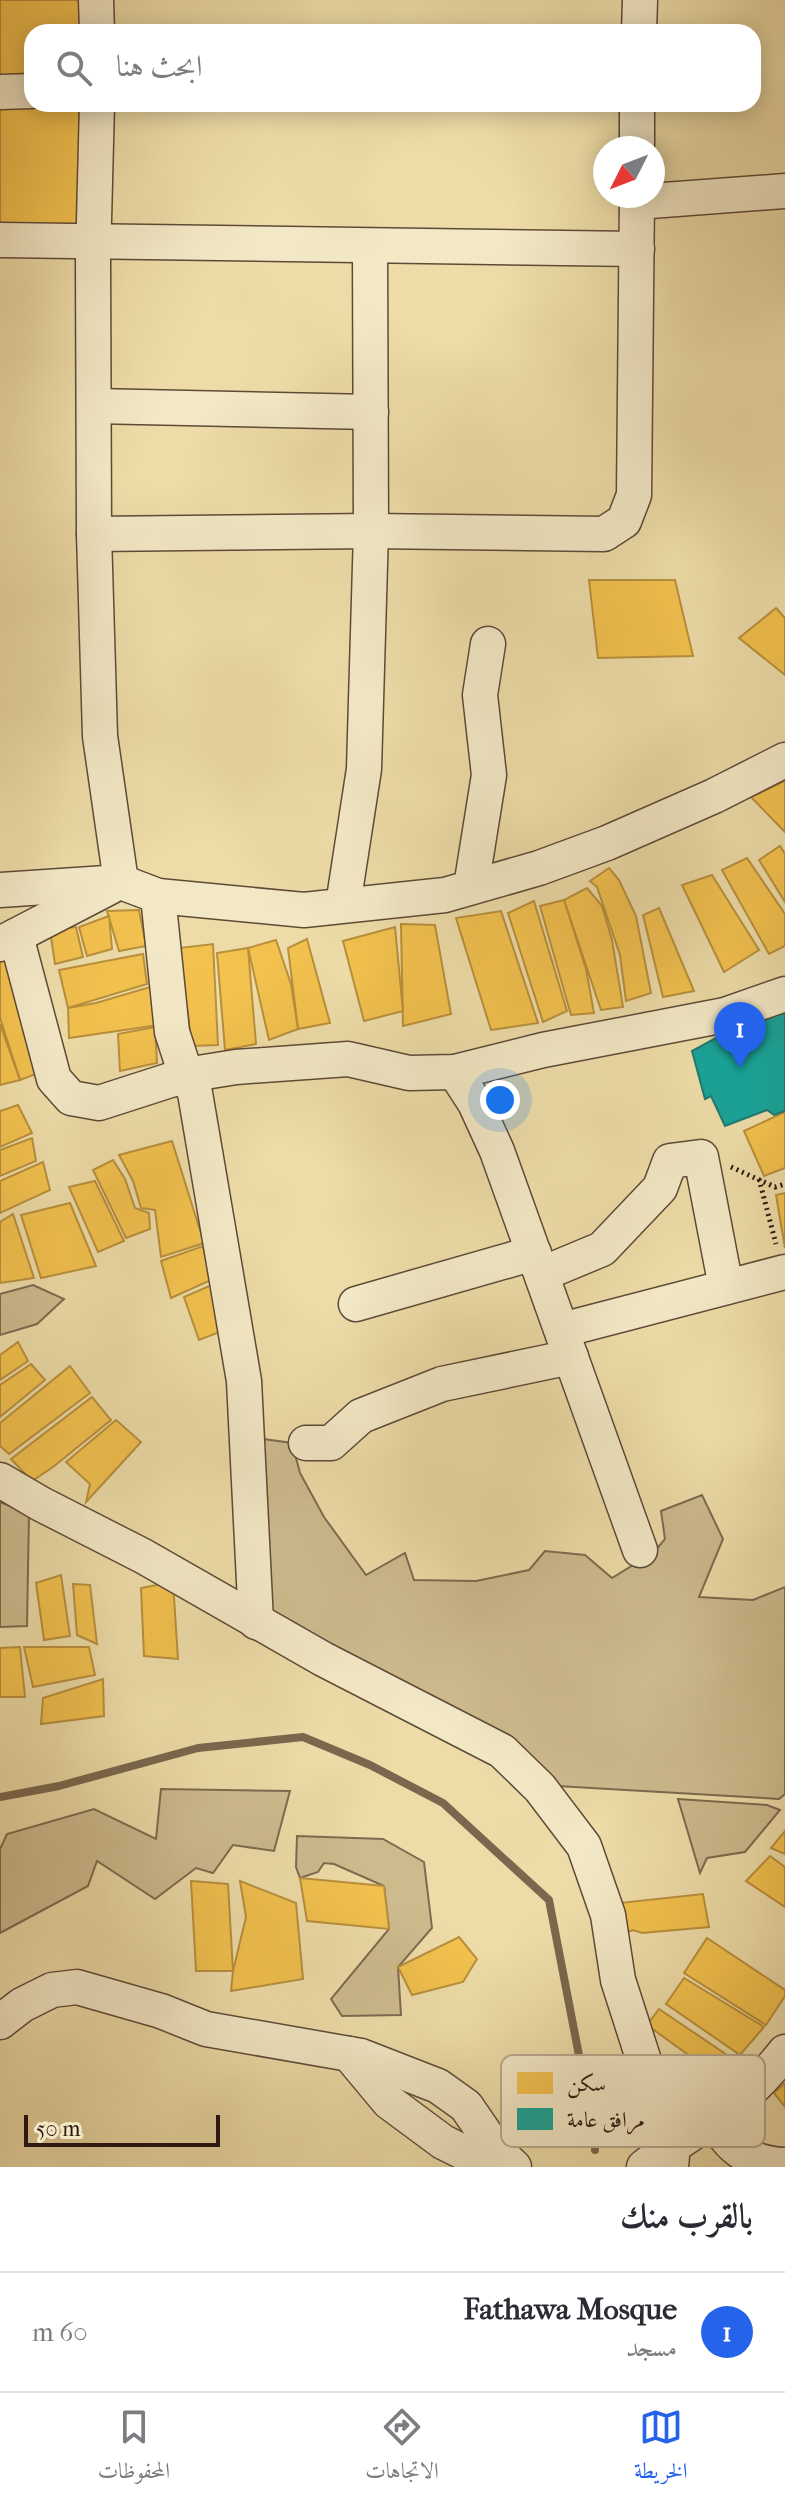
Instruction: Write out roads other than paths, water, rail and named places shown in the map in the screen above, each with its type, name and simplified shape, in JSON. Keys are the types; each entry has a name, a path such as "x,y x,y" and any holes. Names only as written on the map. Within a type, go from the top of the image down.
{"street":[{"path":"96,0 97,24"},
{"path":"639,24 640,0"},
{"path":"0,92 24,91"},
{"path":"97,112 93,242 94,534 100,736 121,882"},
{"path":"637,112 637,136"},
{"path":"665,197 785,191"},
{"path":"94,534 371,531 604,534 624,521 634,495 637,208"},
{"path":"0,240 637,249"},
{"path":"343,905 364,769 371,531 370,246"},
{"path":"94,406 371,412"},
{"path":"471,887 489,775 480,695 488,644"},
{"path":"0,890 121,882 158,896 304,910 445,895 539,868 607,843 714,796 785,760"},
{"path":"121,882 8,940 54,1079 71,1098 99,1103 186,1075 236,1067 348,1059 409,1073 455,1072 543,1050 725,1015 785,994"},
{"path":"158,896 172,1032 195,1093 244,1381 256,1622"},
{"path":"455,1072 475,1103 497,1151 640,1550"},
{"path":"356,1304 602,1249 660,1188 670,1161 701,1157 726,1287"},
{"path":"306,1443 331,1443 361,1416 442,1384 726,1287 784,1272"},
{"path":"0,1480 143,1556 256,1622 502,1751 540,1788 584,1846 608,1915 618,1980 642,2055"},
{"path":"0,2022 22,2005 52,1990 77,1987 161,2011 206,2029 361,2056 438,2086 466,2106 507,2167"},
{"path":"765,2076 785,2052"},
{"path":"734,2147 768,2164 785,2165"},
{"path":"644,2167 672,2156"}],"waterway":[{"path":"0,1797 59,1786 198,1748 303,1737 370,1765 443,1803 549,1900 579,2055"}],"place":[{"name":"Fathawa Mosque","path":"740,1068"}]}
